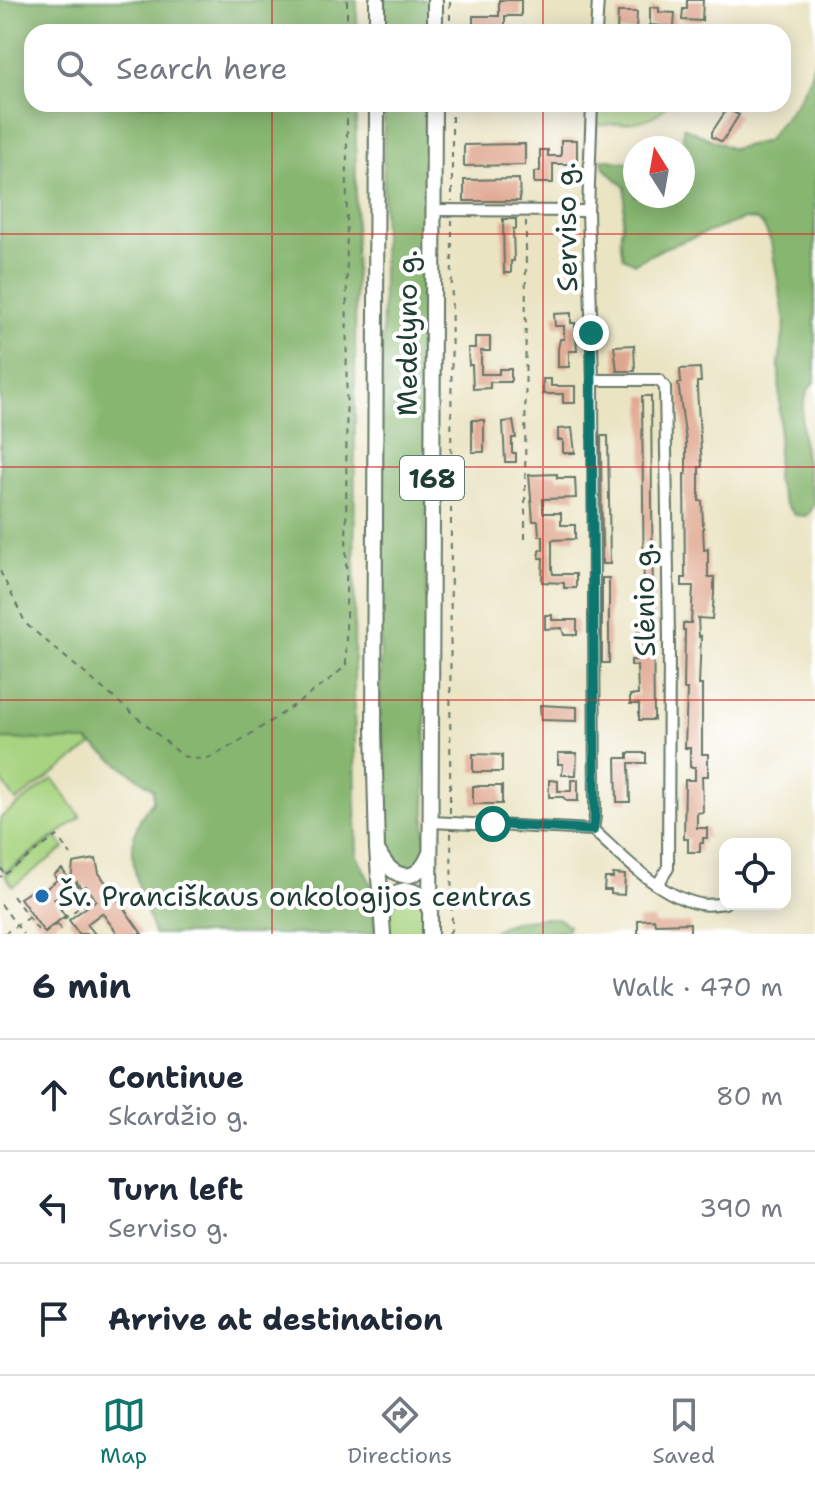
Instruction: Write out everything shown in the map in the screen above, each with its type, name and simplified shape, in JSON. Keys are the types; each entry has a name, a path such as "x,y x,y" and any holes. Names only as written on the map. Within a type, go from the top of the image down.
{"main road":[{"path":"377,0 377,24"},
{"path":"435,0 435,24"},
{"name":"Medelyno g.","path":"377,112 374,730 377,849"},
{"name":"Medelyno g.","path":"431,851 434,112"},
{"path":"377,849 385,865 394,873 406,876 417,873 425,865 431,851"},
{"name":"168","path":"377,849 383,934"},
{"name":"168","path":"430,934 431,851"},
{"path":"381,915 386,902 395,893 404,890 424,898 430,913"}],"street":[{"path":"596,24 598,0"},
{"name":"Serviso g.","path":"592,112 588,211 593,380 593,830"},
{"path":"434,210 588,211"},
{"name":"Slėnio g.","path":"593,380 659,380 665,387 669,638 668,868 658,884"},
{"path":"431,822 593,830 622,857 673,895 702,905 719,904"}],"path":[{"path":"347,0 347,24"},
{"path":"450,0 450,24"},
{"path":"0,571 26,624 183,756 198,759 215,755 285,710 346,665 347,112"},
{"path":"449,934 452,928 449,471 452,112"},
{"path":"525,539 526,211"},
{"path":"0,877 57,836 71,855"},
{"path":"0,867 5,874"},
{"path":"13,896 43,934 67,917 88,901 76,884 55,900 67,917"},
{"path":"1,904 23,934"},
{"path":"4,934 29,917"},
{"path":"57,924 64,934"}],"green space":[{"path":"0,0 357,0 357,24 24,24 24,112 356,112 354,696 357,856 372,886 375,934 154,934 134,866 133,849 135,833 153,801 153,789 88,741 0,739"},
{"path":"384,0 429,0 429,24 384,24"},
{"path":"815,59 815,381 807,392 802,423 805,458 815,504 807,516 795,515 784,502 776,478 780,419 779,363 785,322 771,242 763,225 756,220 744,219 664,248 635,263 623,257 621,248 624,208 695,208 695,136 683,136 683,127 732,149 766,141 796,103 809,80"},
{"path":"384,112 428,112 425,854 420,865 401,871 385,852 380,735"},
{"path":"596,112 659,112 645,120 627,123 599,125"},
{"path":"602,159 623,162 623,185 604,168"},
{"path":"0,739 88,741 93,745 16,801 0,778"},
{"path":"53,779 81,817 5,872 0,866 0,818"},
{"path":"56,837 64,848 13,886 5,875"},
{"path":"405,894 423,902 425,934 388,934 386,910"},
{"path":"557,918 568,925 567,932 489,934 508,924"}],"building":[{"path":"499,0 521,0 521,16 505,16 505,24 473,24 473,16 499,16"},
{"path":"687,0 703,0 702,21 682,20"},
{"path":"650,7 659,8 659,12 675,13 674,24 650,24"},
{"path":"618,12 637,12 636,24 617,24"},
{"path":"725,112 739,115 722,142 712,137"},
{"path":"561,140 577,140 577,164 553,164 553,183 534,183 534,172 540,171 540,150 548,150 548,156 561,156"},
{"path":"525,144 525,165 464,166 464,145"},
{"path":"519,179 520,201 464,201 464,180"},
{"path":"503,219 516,219 511,273 504,273"},
{"path":"571,313 577,351 569,351 569,367 558,367 558,349 560,339 564,339 564,326 555,326 554,314"},
{"path":"475,337 490,337 490,351 481,351 481,374 499,374 499,369 511,369 511,382 490,382 490,388 473,389 468,348 475,348"},
{"path":"634,345 635,371 617,371 614,346"},
{"path":"700,368 701,382 697,382 702,467 699,467 699,501 702,501 704,550 708,549 708,577 714,577 714,594 712,619 698,618 701,636 699,685 702,685 702,754 708,754 708,776 702,776 703,812 697,813 697,828 707,828 707,838 700,843 700,852 688,852 688,839 684,839 685,780 695,780 695,767 690,767 690,748 685,748 687,689 684,689 683,623 691,623 693,586 682,586 682,578 685,578 686,441 678,383 681,383 680,369"},
{"path":"543,379 551,379 551,386 575,386 575,403 563,403 563,394 543,394"},
{"path":"642,396 651,396 654,720 639,720 639,704 630,704 630,695 638,695 637,666 631,666 631,660 636,660 638,652 637,632 643,632"},
{"path":"472,420 484,420 484,452 472,452"},
{"path":"513,421 516,438 512,438 512,453 516,453 516,462 505,462 503,422"},
{"path":"572,428 575,453 563,453 563,440 558,440 558,429"},
{"path":"601,436 608,436 610,564 602,564"},
{"path":"557,474 557,478 575,478 576,498 543,499 543,513 561,513 561,525 575,525 575,539 552,540 552,569 553,574 576,574 576,588 564,588 564,583 542,582 543,558 539,558 539,550 543,550 543,536 539,536 538,521 533,521 529,475"},
{"path":"602,578 609,578 609,663 602,663"},
{"path":"545,615 552,615 552,620 577,620 577,635 564,635 562,628 545,629"},
{"path":"540,705 577,707 577,721 541,720"},
{"path":"558,753 577,753 576,775 562,775 563,764 558,764"},
{"path":"628,753 646,753 646,763 629,763 630,802 617,802 616,758 628,758"},
{"path":"473,754 502,755 502,772 473,772"},
{"path":"549,780 558,781 558,791 571,791 571,780 578,780 578,801 549,797"},
{"path":"473,786 502,786 502,804 473,804"},
{"name":"Šv. Pranciškaus onkologijos centras","path":"96,859 99,873 142,934 118,934 102,913 87,924 95,934 79,934 69,920 96,900 86,886 81,888 77,882 54,899 65,916 44,932 20,898 37,887 40,893 57,880 54,875 62,869 71,882 73,863"},
{"path":"613,874 625,875 624,895 604,890 605,878 613,878"},
{"path":"654,919 655,924 690,923 690,934 638,934 638,920"}],"place":[{"name":"Šv. Pranciškaus onkologijos centras","path":"42,896"}],"route":[{"path":"493,824 593,830 591,333"}]}
